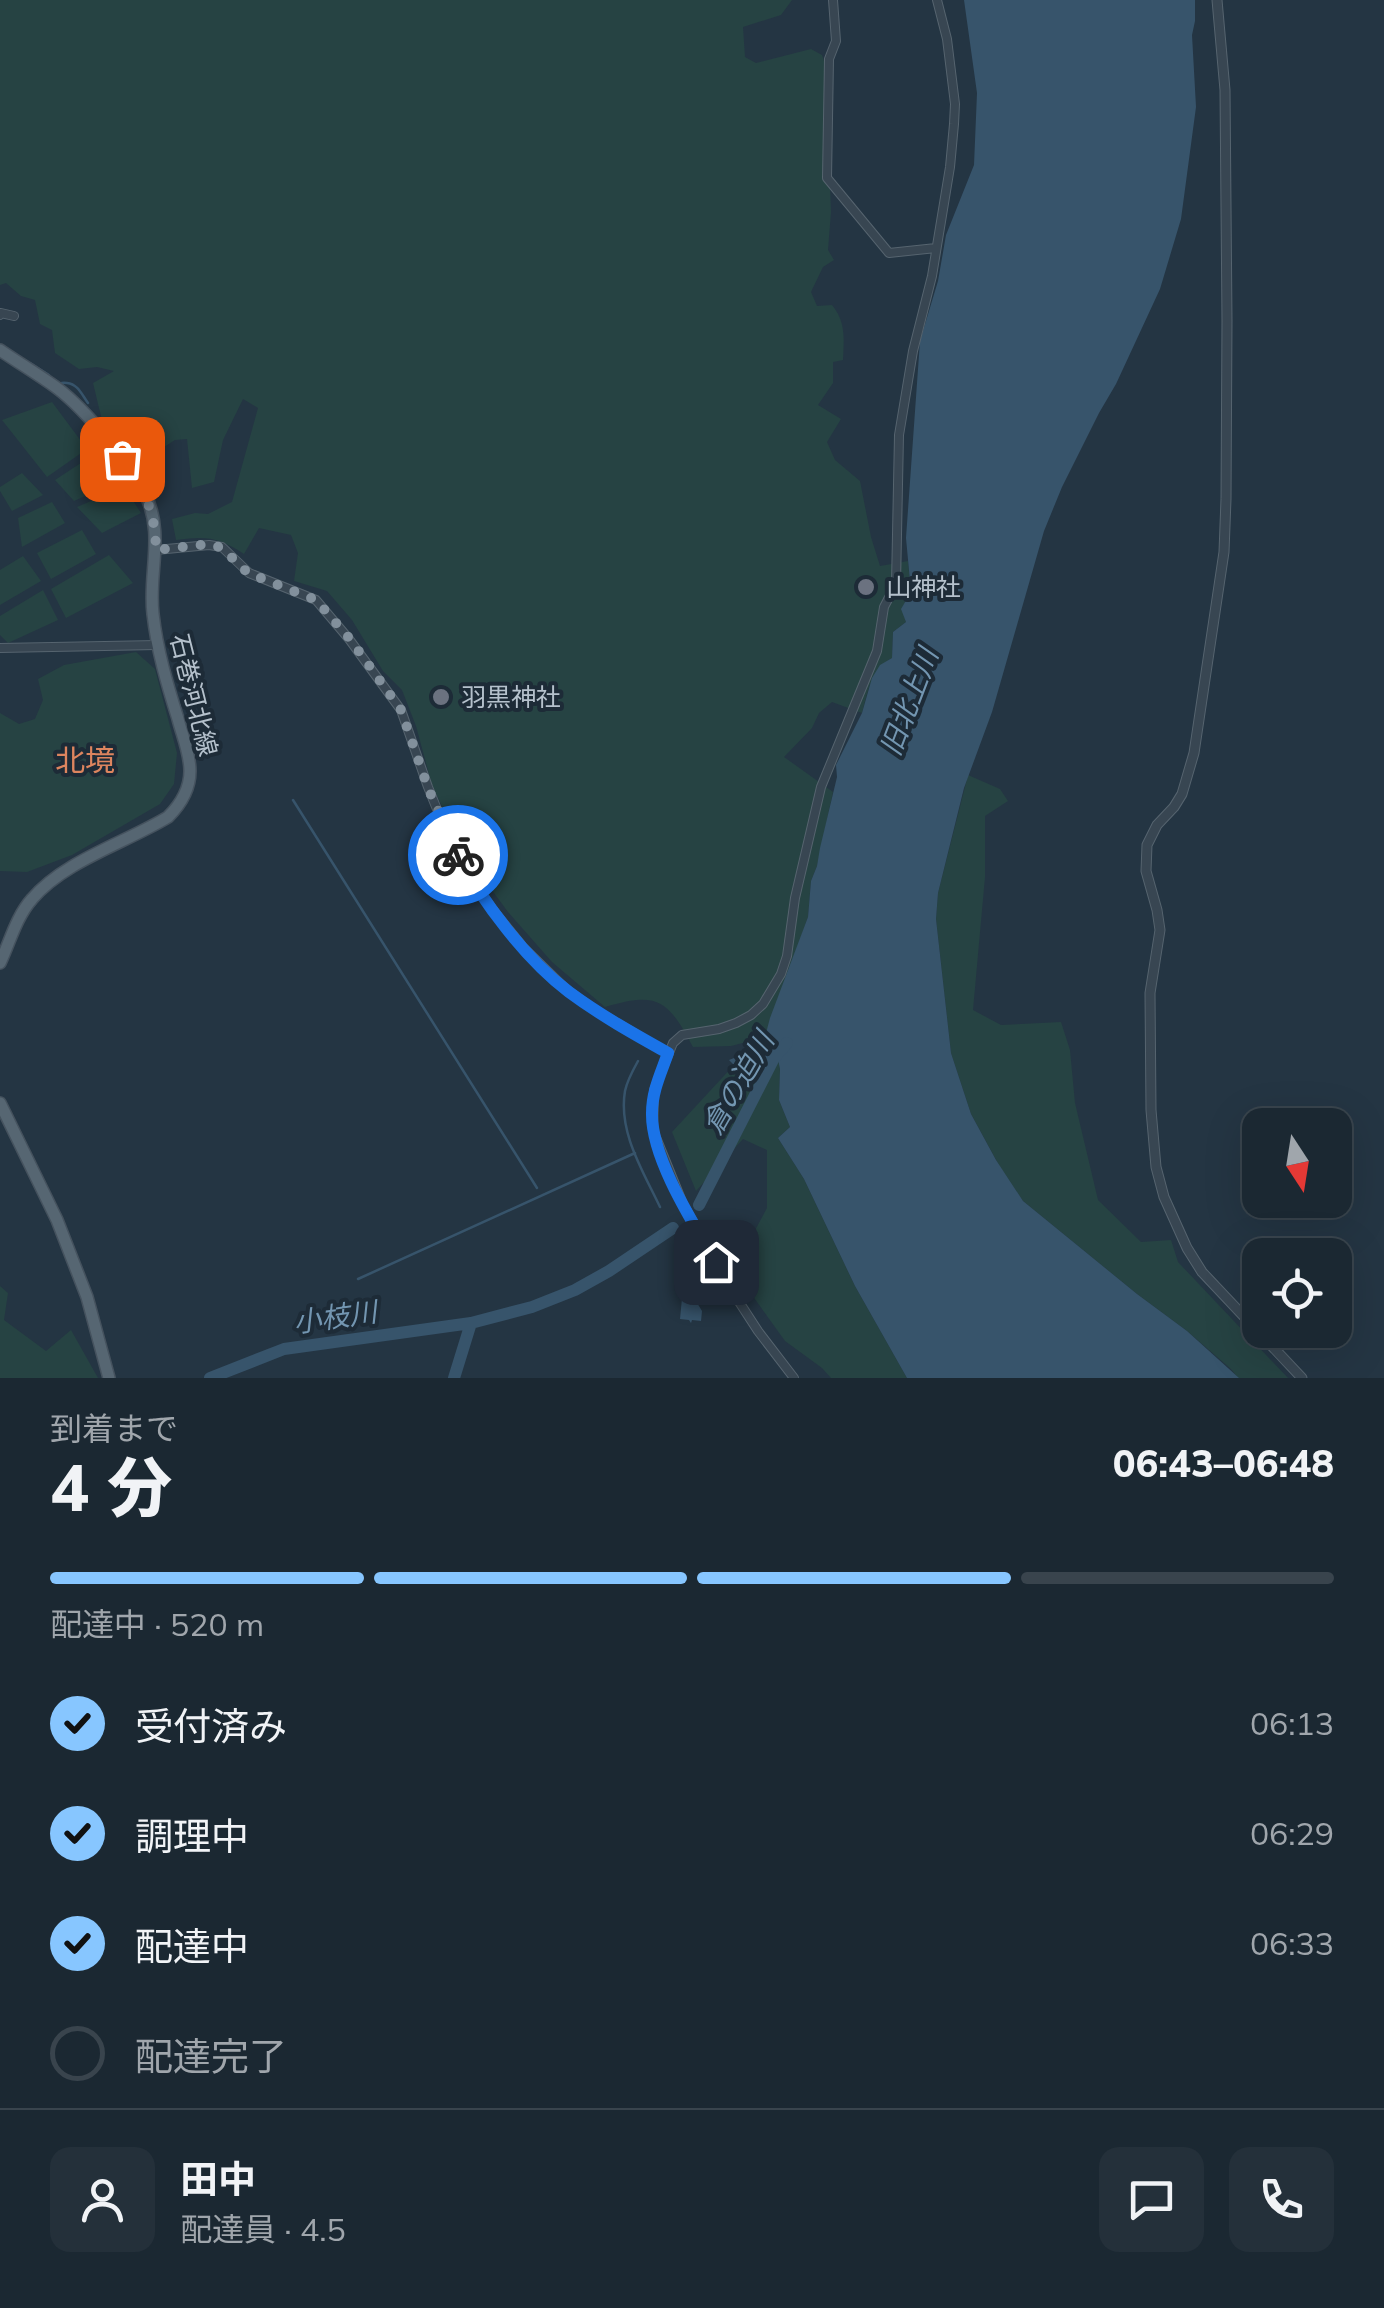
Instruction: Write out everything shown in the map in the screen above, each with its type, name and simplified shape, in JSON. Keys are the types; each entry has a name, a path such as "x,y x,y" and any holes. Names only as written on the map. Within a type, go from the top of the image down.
{"main road":[{"name":"石巻河北線","path":"0,350 60,390 88,418 145,492 151,506 156,550 152,608 157,645 190,764 188,788 181,804 168,817 64,872 31,900 18,919 0,964"},
{"path":"0,1103 31,1162 69,1251 87,1297 108,1378"}],"street":[{"path":"833,0 836,41 829,59 827,178 889,253 936,248"},
{"path":"794,1378 732,1291 683,1204 656,1142 654,1090 672,1042 682,1035 736,1023 751,1015 773,989 788,956 794,898 821,787 878,650 884,607 896,584 899,435 950,166 955,104 948,39 937,0"},
{"path":"1217,0 1225,90 1224,552 1194,753 1182,794 1147,845 1146,871 1160,930 1150,993 1151,1110 1156,1167 1164,1197 1188,1248 1202,1272 1302,1378"},
{"path":"0,315 14,316"},
{"path":"156,550 210,544 222,548 248,573 316,600 350,639 401,710 450,839 472,881 497,914 536,961 566,989 668,1053"},
{"path":"0,648 157,645"}],"green space":[{"path":"0,0 792,0 781,15 743,27 745,57 756,63 811,49 822,55 831,81 824,117 831,212 828,250 834,260 823,267 811,292 817,306 832,305 837,311 843,331 843,360 833,362 833,383 818,405 841,419 827,442 835,460 860,481 880,566 908,561 911,592 902,608 906,622 893,632 892,658 875,675 862,713 832,702 784,757 833,792 811,881 808,917 766,1037 731,1046 693,1047 676,1019 659,1003 638,1000 605,1007 552,962 508,912 463,851 432,785 402,690 383,671 352,620 327,591 294,581 298,553 291,535 259,528 244,554 212,539 176,540 172,519 208,514 232,502 258,408 243,399 223,440 214,482 192,488 187,439 175,440 153,454 114,438 104,424 93,383 114,371 97,367 79,369 55,353 52,330 40,324 35,300 21,296 6,283 0,285"},
{"path":"52,402 87,449 47,477 2,420"},
{"path":"96,453 114,483 74,501 55,480"},
{"path":"22,473 43,495 12,511 0,487"},
{"path":"124,487 141,513 102,533 77,507"},
{"path":"52,502 65,523 22,547 18,518"},
{"path":"82,530 96,554 51,579 37,553"},
{"path":"109,555 133,583 66,618 51,589"},
{"path":"23,556 41,581 0,605 0,570"},
{"path":"43,590 58,620 8,643 0,635 0,616"},
{"path":"136,652 155,669 177,753 174,784 160,804 72,855 27,872 0,871 0,713 19,724 35,719 43,700 38,679 64,665"},
{"path":"968,775 1000,789 1008,801 985,816 985,877 973,1010 1001,1025 1061,1022 1070,1050 1075,1103 1098,1200 1141,1242 1171,1240 1178,1262 1242,1329 1242,1348 1260,1348 1288,1378 1238,1378 1187,1331 1023,1201 971,1114 951,1053 936,919 938,893"},
{"path":"776,1048 779,1100 790,1127 778,1138 804,1179 855,1286 907,1378 831,1378 785,1341 747,1288 744,1251 767,1208 767,1150 743,1139 696,1191 672,1132 734,1065"},
{"path":"0,1286 8,1293 4,1320 46,1351 71,1330 98,1378 0,1378"}],"water":[{"name":"旧北上川","path":"964,0 1195,0 1192,35 1196,107 1181,219 1160,289 1044,531 992,712 964,788 938,893 936,919 951,1053 971,1114 1023,1201 1187,1331 1239,1378 907,1378 855,1286 804,1179 778,1138 790,1127 779,1100 776,1050 765,1062 759,1056 734,1065 729,1060 754,1050 765,1037 808,917 811,881 837,777 836,765 862,713 872,678 880,665 892,658 893,632 906,622 901,609 911,592 906,538 920,341 938,281 946,235 974,165 977,93"},
{"path":"683,1288 688,1288 702,1311 701,1321 680,1319"}],"waterway":[{"path":"30,363 49,375"},
{"path":"55,380 74,385 88,403"},
{"path":"293,800 537,1188"},
{"name":"倉の迫川","path":"699,1205 774,1058 787,1043"},
{"path":"638,1061 625,1091 625,1121 660,1207"},
{"path":"358,1279 635,1153"},
{"name":"小枝川","path":"210,1378 284,1349 471,1323 532,1307 609,1271 673,1228"},
{"name":"倉の迫川","path":"454,1378 471,1323"}],"way so far":[{"path":"122,459 151,506 156,550 210,544 222,548 248,573 316,600 350,639 401,710 428,788 458,855"}],"place":[{"name":"山神社","path":"866,587"},
{"name":"羽黒神社","path":"441,697"}],"district":[{"name":"北境","path":"85,761"}],"route":[{"path":"458,855 497,914 551,975 596,1010 668,1053 654,1090 653,1130 683,1204 716,1262"}]}
